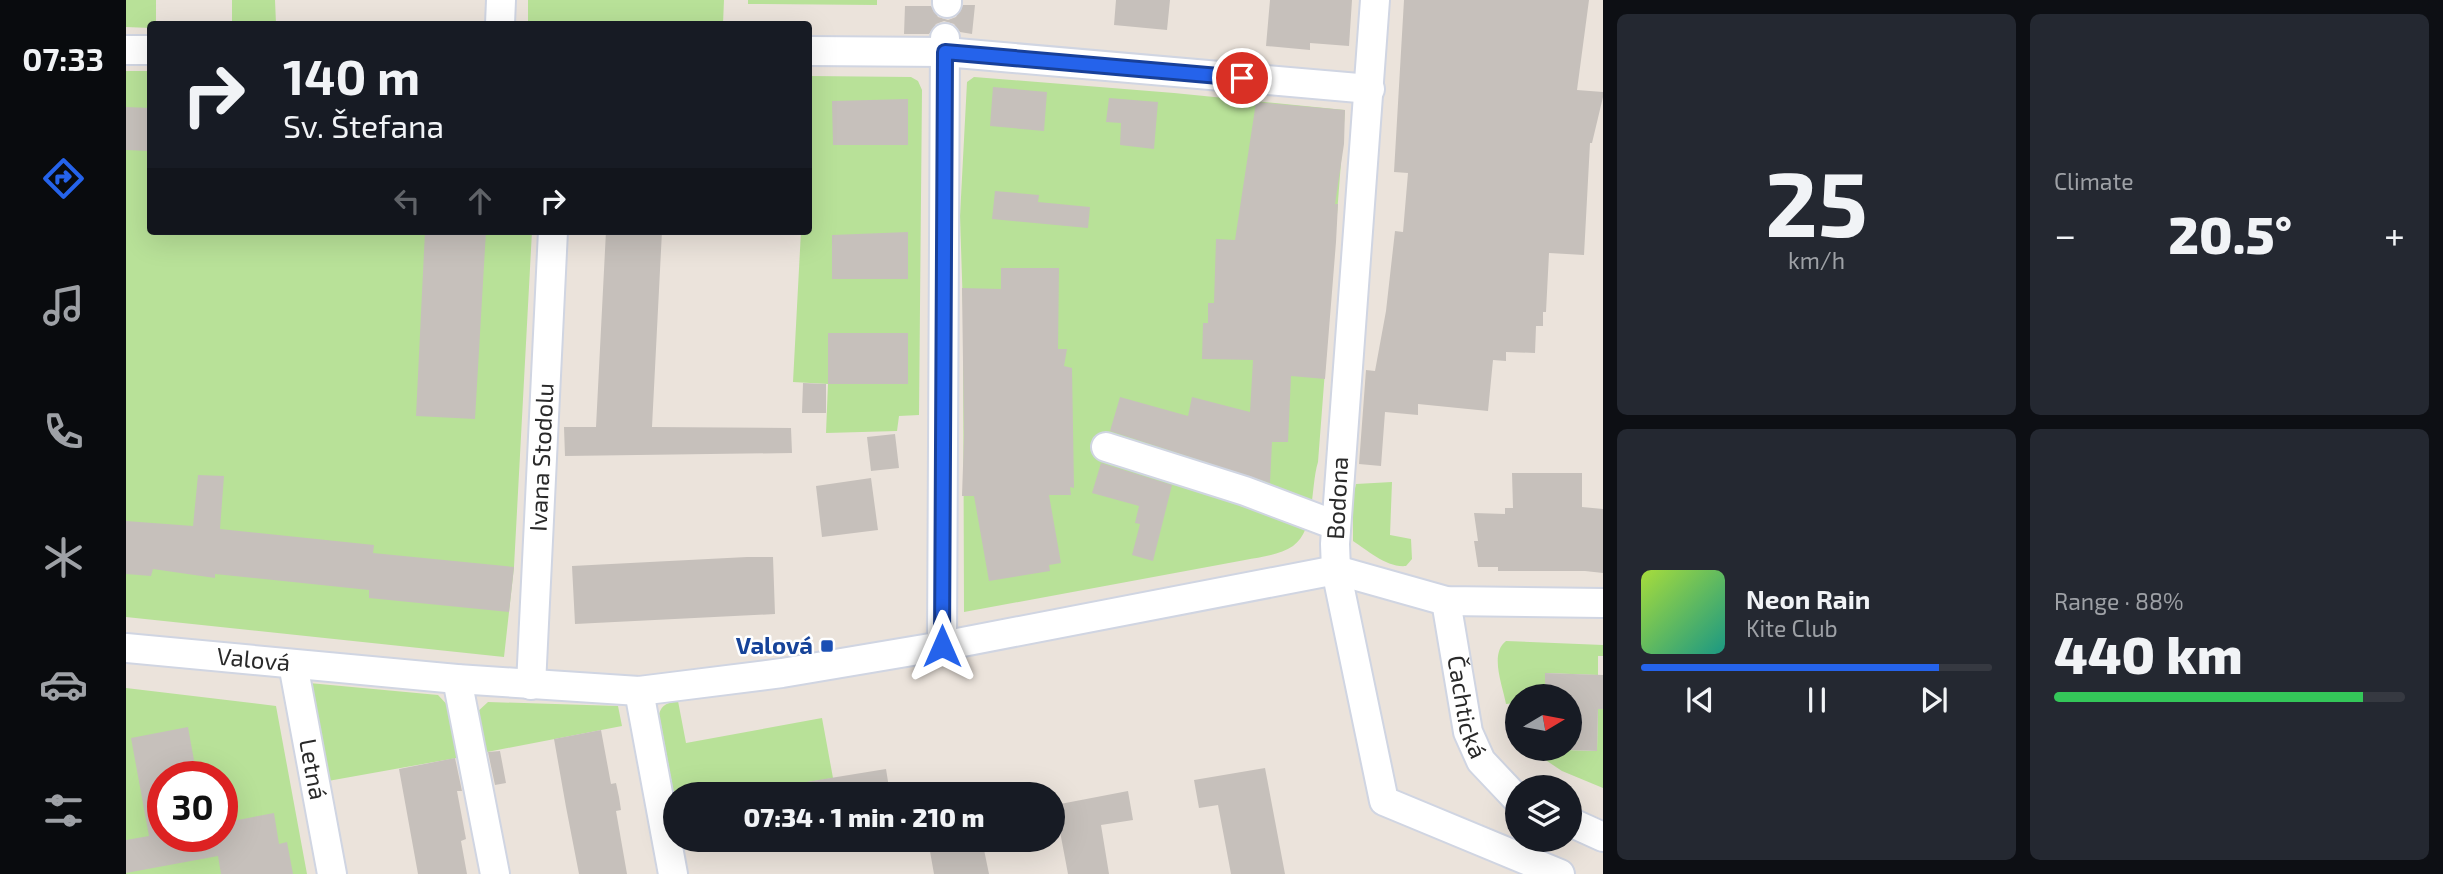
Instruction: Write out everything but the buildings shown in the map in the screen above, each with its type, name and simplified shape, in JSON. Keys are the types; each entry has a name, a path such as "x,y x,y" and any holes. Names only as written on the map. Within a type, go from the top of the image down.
{"street":[{"path":"500,0 500,21"},
{"name":"Bodona","path":"1375,0 1335,525 1336,569 1384,802 1560,874"},
{"path":"812,51 945,45 1370,89"},
{"path":"942,646 945,45"},
{"path":"126,50 147,50"},
{"name":"Ivana Stodolu","path":"531,685 553,235"},
{"path":"1106,447 1245,491 1335,525"},
{"path":"1336,569 1446,601 1603,603"},
{"name":"Valová","path":"126,648 457,679 639,691 782,673 942,646 1336,569"},
{"name":"Čachtická","path":"1446,601 1468,732 1481,761 1505,786"},
{"name":"Letná","path":"293,664 332,874"},
{"path":"457,679 495,874"},
{"path":"639,691 673,874"},
{"path":"1582,827 1603,837"}],"green space":[{"path":"126,0 156,0 156,21 147,21 147,28 126,27"},
{"path":"232,0 275,0 276,21 232,21"},
{"path":"528,0 724,0 723,21 528,21"},
{"path":"748,0 877,0 877,5 748,4"},
{"path":"126,71 147,71 147,235 532,235 514,567 504,657 126,617"},
{"path":"812,76 911,77 918,81 922,90 919,415 899,416 897,431 826,433 828,384 793,382 801,235 812,235"},
{"path":"974,77 1345,110 1318,462 1309,519 1300,539 1293,546 1263,557 964,612 960,216 967,82"},
{"path":"1392,482 1390,535 1411,539 1412,559 1406,566 1385,561 1353,541 1353,497 1356,484"},
{"path":"1506,641 1603,645 1603,656 1598,656 1598,675 1546,673 1546,684 1505,684 1505,700 1498,662 1501,647"},
{"path":"309,683 438,695 454,712 462,757 328,781"},
{"path":"126,688 276,706 307,874 126,874"},
{"path":"678,701 686,743 822,718 833,778 808,782 672,782 659,714 666,704"},
{"path":"488,702 618,706 622,726 482,753 475,714"},
{"path":"1598,709 1603,709 1603,788 1582,779 1582,775 1572,775 1547,761 1582,761 1582,751 1597,751"}],"place":[{"name":"Valová","path":"827,646"}],"route":[{"path":"942,646 945,52 1242,78"}]}
